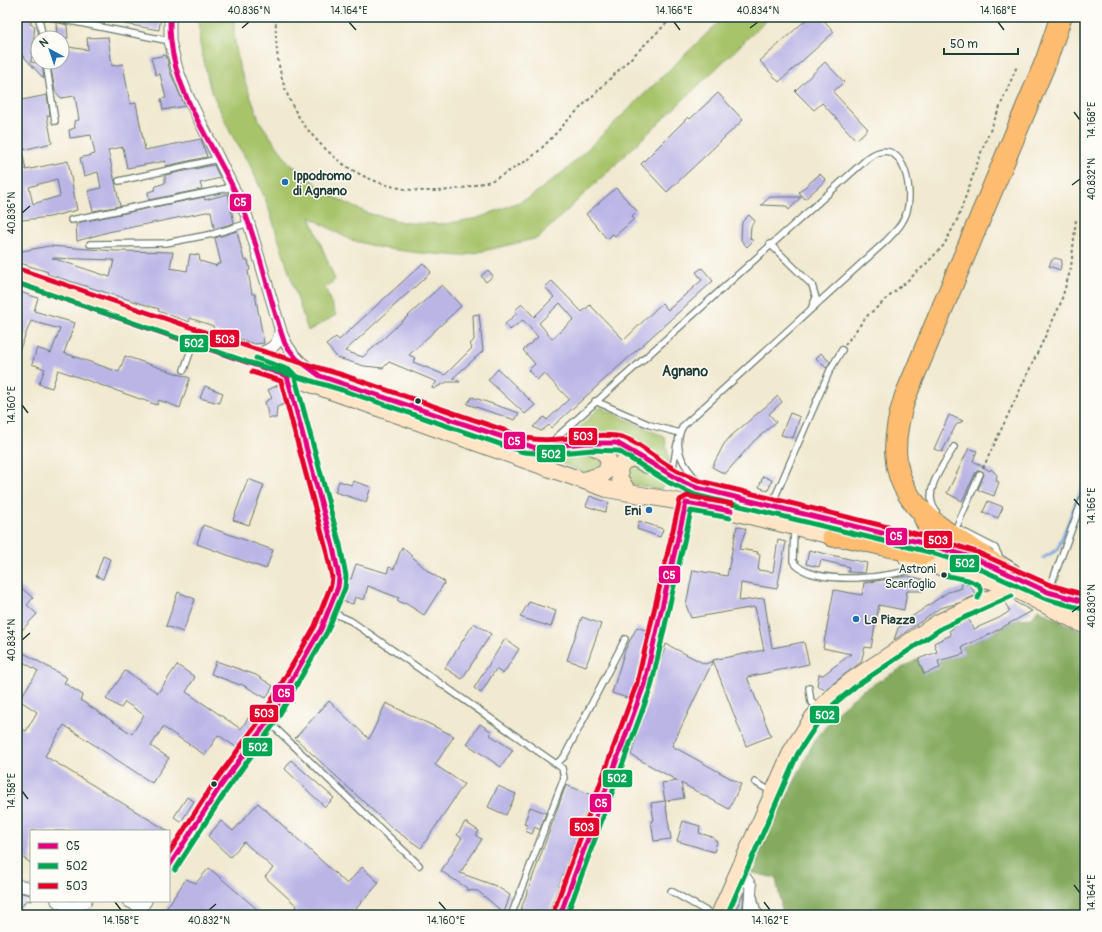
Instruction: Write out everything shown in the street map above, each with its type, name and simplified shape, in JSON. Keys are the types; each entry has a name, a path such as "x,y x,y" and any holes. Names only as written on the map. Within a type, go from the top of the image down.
{"highway":[{"path":"833,536 846,536 922,554 928,552 930,554 934,535 922,514 908,496 899,475 895,446 899,415 1046,62 1061,17"},
{"path":"922,514 948,534 1012,578"}],"main road":[{"path":"17,276 253,356 287,371 607,488 721,509 833,536"},
{"path":"17,283 193,344 287,371 320,376 524,445 536,448 603,442 617,443 633,451 685,483 715,493 771,506 930,554 980,577 1012,578"},
{"path":"577,444 602,450 608,459 607,470 604,474 584,480"},
{"path":"551,447 554,451 552,458 566,474"},
{"path":"629,493 620,479 619,471 622,463 630,459 639,460 656,471 672,476"},
{"path":"653,497 665,492 672,476"},
{"path":"930,554 976,560 1052,597 1085,609"},
{"path":"980,577 988,586 988,593 984,601"},
{"path":"719,915 795,743 806,725 821,708 852,680 934,625 984,601 1012,578"},
{"path":"1052,597 1085,626"}],"street":[{"path":"170,17 170,41 177,69 188,96 249,223 285,344 297,359 320,376"},
{"path":"253,356 274,346 278,342 280,330"},
{"path":"170,864 220,787 268,721 329,611 338,587 337,564 287,371"},
{"path":"560,915 644,685 686,503"},
{"path":"1052,597 1085,602"},
{"path":"1052,597 1058,607 1085,618"},
{"path":"739,869 751,886 749,915"},
{"path":"17,885 30,888"},
{"path":"59,902 69,907 77,906 84,902"},
{"path":"130,902 141,908"}],"lane":[{"path":"41,30 39,19 42,17"},
{"path":"50,17 170,41"},
{"path":"47,70 55,121"},
{"path":"551,447 595,402 770,244 876,152 884,150 892,152 898,157 904,166 909,188 909,201 907,212 903,221 886,242 684,426 678,440 672,476"},
{"path":"119,181 218,159"},
{"path":"70,220 233,187"},
{"path":"90,244 166,243 213,234 249,223"},
{"path":"770,244 812,285 816,298 808,314"},
{"path":"184,370 193,344"},
{"path":"771,506 830,370 842,350"},
{"path":"595,402 650,425 680,433"},
{"path":"678,440 680,454 687,468 701,484 715,493"},
{"path":"942,517 931,503 930,492 954,447"},
{"path":"980,474 954,526 995,548 1000,558 1016,568 1012,578"},
{"path":"1052,597 1085,493"},
{"path":"794,527 793,561 801,570 813,574 851,579 871,578 915,569 930,554"},
{"path":"329,611 351,621 557,763 562,768 564,778 512,914"},
{"path":"557,763 564,757 626,639"},
{"path":"809,688 811,702 821,708"},
{"path":"268,721 419,865"},
{"path":"755,782 773,793"},
{"path":"751,886 757,910 761,915"},
{"path":"671,891 713,915"}],"path":[{"path":"276,17 275,44 282,81 300,121 316,140 340,162 368,178 398,188 425,192 458,190 494,179 530,158 673,17"},
{"path":"842,350 866,317 944,245 958,218 982,150 1017,66"},
{"path":"980,474 1060,305 1072,268 1076,219"}],"green space":[{"name":"Ippodromo di Agnano","path":"199,17 234,17 234,36 239,66 260,122 289,163 330,195 367,213 407,223 445,224 478,218 529,198 567,169 724,17 770,17 538,238 462,256 420,253 381,248 348,239 310,217 335,280 325,288 336,315 308,331 267,203 251,167 230,132 210,88 200,44"},
{"path":"600,407 665,437 670,466 635,446 606,434 566,441"},
{"path":"556,453 594,453 602,457 601,470 586,473 561,463"},
{"path":"639,464 666,483 660,490 632,484 626,480 625,467"},
{"path":"1038,609 1085,634 1085,915 783,915 776,878 749,872 815,740 839,710 863,690 918,659 940,668 938,661 963,654 962,647 1018,619 1032,618"}],"building":[{"path":"17,17 33,17 30,24 35,26 35,30 30,30 30,63 17,49"},
{"path":"127,17 161,17 159,30 125,24"},
{"path":"809,17 821,17 834,32 779,82 760,61"},
{"path":"56,22 67,25 67,30 56,30"},
{"path":"108,37 112,66 123,64 130,104 136,103 145,150 201,139 207,157 165,166 166,161 127,168 123,147 108,150 120,206 93,211 88,191 101,188 98,172 84,176 80,158 95,154 91,135 70,138 69,130 75,128 74,121 79,120 75,96 61,98 55,91 51,70 70,70 70,47 88,50 87,38"},
{"path":"166,55 170,72 185,106 163,110 161,99 166,98 160,74 156,75 151,58"},
{"path":"825,62 844,82 833,92 868,129 856,140 822,103 814,110 795,91"},
{"path":"36,70 43,70 44,79"},
{"path":"718,93 743,120 667,192 641,164 688,117 690,119"},
{"path":"47,95 50,115 47,116 52,143 22,150 26,170 68,161 77,210 50,217 22,220 17,195 17,101","holes":["57,179 60,196 33,204 29,187"]},
{"path":"214,165 220,178 200,183 202,189 149,200 148,192 155,190 156,186 165,183 165,175"},
{"path":"820,174 826,180 805,199 799,192"},
{"path":"616,188 637,211 632,216 634,219 615,236 613,234 607,239 586,214"},
{"path":"228,194 234,223 214,229 211,211 108,232 77,241 76,223 204,197 205,200"},
{"path":"770,197 801,197 789,210 786,206 761,205"},
{"path":"749,215 755,221 751,226 750,238 753,241 747,247 741,240 742,222"},
{"path":"237,231 244,260 248,260 250,270 248,271 252,294 255,294 264,343 254,344 214,331 213,326 190,318 189,322 158,311 159,309 47,274 48,272 17,262 17,252 49,246 116,251 173,252 170,268 187,271 190,254 199,255 200,261 217,266 217,264 221,264 215,238","holes":["52,258 114,260 110,277"]},
{"path":"1055,258 1062,260 1060,270 1049,266"},
{"path":"423,263 431,272 345,351 363,357 442,285 461,306 409,355 415,358 413,362 445,375 472,348 470,344 474,340 473,315 479,314 483,351 453,378 460,382 447,382 433,389 432,387 437,382 389,362 383,368 364,366 338,358 326,345 336,337 339,340"},
{"path":"702,268 713,281 551,428 549,425 541,431 533,427 544,417 547,420 569,399 544,373 537,380 528,370 535,364 523,350 538,337 523,320 510,330 505,324 517,313 515,310 522,304 534,317 554,297 545,287 552,281 582,312 590,305 624,340 662,303 668,310 702,280 696,272","holes":["560,303 574,319 552,339 539,323"]},
{"path":"488,270 493,276 486,282 481,276"},
{"path":"17,291 38,298 34,311 75,323 64,353 119,372 125,356 190,378 180,408 159,400 157,405 58,370 52,388 39,384 45,369 32,364 37,348 51,353 60,329 31,321 17,356"},
{"path":"821,353 830,362 826,368 816,358"},
{"path":"498,369 535,405 525,414 488,380"},
{"path":"282,383 287,403 277,407 276,418 269,418 265,402 272,398 268,390"},
{"path":"205,386 223,393 219,403 200,398"},
{"path":"778,396 782,402 769,414 776,422 754,441 725,474 712,467 724,444 731,436"},
{"path":"472,397 519,413 515,420 467,404"},
{"path":"790,413 800,417 793,438 781,435"},
{"path":"949,415 963,421 956,425 942,452 934,449"},
{"path":"969,448 977,451 973,461 990,471 991,469 997,475 996,481 999,482 994,496 978,490 984,474 980,470 976,472 962,501 947,493"},
{"path":"763,476 772,480 768,491 759,487"},
{"path":"248,479 264,485 249,525 233,520"},
{"path":"339,481 351,485 353,481 371,487 366,502 335,492"},
{"path":"590,496 609,503 605,512 586,506"},
{"path":"988,501 1003,507 998,518 983,512"},
{"path":"639,521 663,529 660,537 637,529"},
{"path":"203,525 273,550 266,569 197,544"},
{"path":"737,526 746,529 739,549 758,552 757,554 760,554 758,570 773,572 778,540 786,542 777,589 741,583 739,601 764,598 772,648 804,642 809,664 747,677 771,736 746,746 713,660 764,650 755,607 691,618 686,605 693,570 727,576"},
{"path":"402,547 429,572 445,582 424,615 405,603 404,604 397,600 399,598 368,586 364,600 355,597 353,604 342,601 349,579 351,579 356,564 387,573 389,567 394,569"},
{"path":"809,550 867,563 865,573 848,572 849,567 821,560 819,567 806,564"},
{"path":"103,556 110,559 103,579 96,576"},
{"path":"908,576 922,579 923,591 907,591 904,610 879,605 871,648 865,647 861,662 826,689 817,686 819,674 823,675 851,654 823,648 834,590 862,595 864,583"},
{"path":"964,583 970,585 976,595 959,603 940,608 894,640 898,628 908,622 907,620 948,592 962,588 961,585"},
{"path":"17,584 33,598 27,605 37,614 22,630 17,625"},
{"path":"178,592 195,599 183,632 166,626"},
{"path":"1013,599 1017,603 1032,611 992,633 962,647 964,654 938,661 940,668 924,674 918,659 937,652 934,643 951,635 949,631 959,624 969,620 974,629 999,618 1010,611 1005,603"},
{"path":"529,602 556,611 551,627 520,617"},
{"path":"582,617 601,624 586,666 567,660"},
{"path":"474,623 491,634 462,679 445,668"},
{"path":"637,627 648,631 630,699 612,693 625,650"},
{"path":"505,639 519,649 503,674 496,669 481,693 474,688"},
{"path":"666,644 705,664 713,661 672,746 741,784 729,809 681,783 684,798 665,801 662,783 678,781 631,755"},
{"path":"17,649 67,678 64,683 83,695 80,700 132,734 144,715 125,702 121,708 106,699 125,671 158,693 177,665 195,677 186,692 241,729 249,717 259,719 239,749 218,735 205,755 163,727 151,746 169,758 152,783 64,725 45,756 166,830 30,830 30,862 17,854 17,726 26,731 37,712 19,700 38,671 17,658"},
{"path":"216,661 256,675 273,686 266,698 241,684 240,685 211,674"},
{"path":"329,701 369,739 386,703 454,736 435,765 464,784 421,848 392,828 295,738"},
{"path":"480,724 492,732 490,735 513,750 501,767 467,744"},
{"path":"291,760 334,798 325,807 285,769"},
{"path":"566,785 592,795 548,915 519,915"},
{"path":"498,786 516,794 506,815 488,807"},
{"path":"187,797 194,801 181,822 174,817"},
{"path":"665,801 671,839 654,841 651,821 654,820 651,803"},
{"path":"258,803 347,884 362,867 379,883 350,915 298,915 293,910 297,906 265,877 273,868 244,842 230,857 208,836 221,821 233,831"},
{"path":"530,807 546,813 540,830 535,827 532,834 525,831 527,825 524,824"},
{"path":"683,821 700,826 699,833 713,837 717,842 714,852 677,841"},
{"path":"465,822 479,831 476,836 482,839 460,873 496,886 510,895 504,913 478,891 466,890 467,888 441,871 462,838 457,835"},
{"path":"209,868 264,915 162,915 186,879 196,883"},
{"path":"17,892 30,895 30,901 26,900 17,914"},
{"path":"744,892 742,915 733,915"}],"waterway":[{"path":"1043,558 1057,550 1085,480"}],"transit line":[{"name":"C5","path":"170,17 171,38 175,63 182,86 191,108 226,173 246,216 285,344 297,359 320,376 536,448 585,443 617,443 685,483 698,488 931,545 976,559 1048,592 1085,602"},
{"name":"503","path":"19,269 255,349 346,376 527,438 549,440 594,435 621,437 636,444 676,470 700,481 933,538 979,553 1050,585 1085,595"},
{"name":"C5","path":"17,283 287,376 333,547 339,577 338,587 321,629 268,721 220,787 170,864"},
{"name":"502","path":"17,283 251,363 342,390 523,452 548,454 593,450 618,451 670,483 695,495 929,552 973,566 1046,599 1083,609"},
{"name":"502","path":"175,870 226,791 274,724 327,632 345,588 346,576 340,545 294,374 290,370 256,358"},
{"name":"503","path":"170,851 214,783 262,717 315,626 331,585 332,577 326,549 281,381 252,372"},
{"name":"503","path":"553,913 637,683 680,500 687,496 732,504"},
{"name":"C5","path":"560,915 644,685 686,503 731,511"},
{"name":"502","path":"567,915 651,687 691,511 730,518"},
{"name":"502","path":"944,575 968,580 979,585 981,591 978,598"},
{"name":"502","path":"727,915 798,753 819,721 834,704 856,686 942,628 1012,596"}],"place":[{"name":"Ippodromo di Agnano","path":"285,182"},
{"name":"Eni","path":"649,510"},
{"name":"Astroni Scarfoglio","path":"944,575"},
{"name":"La Piazza","path":"856,619"}],"district":[{"name":"Agnano","path":"685,371"}]}
